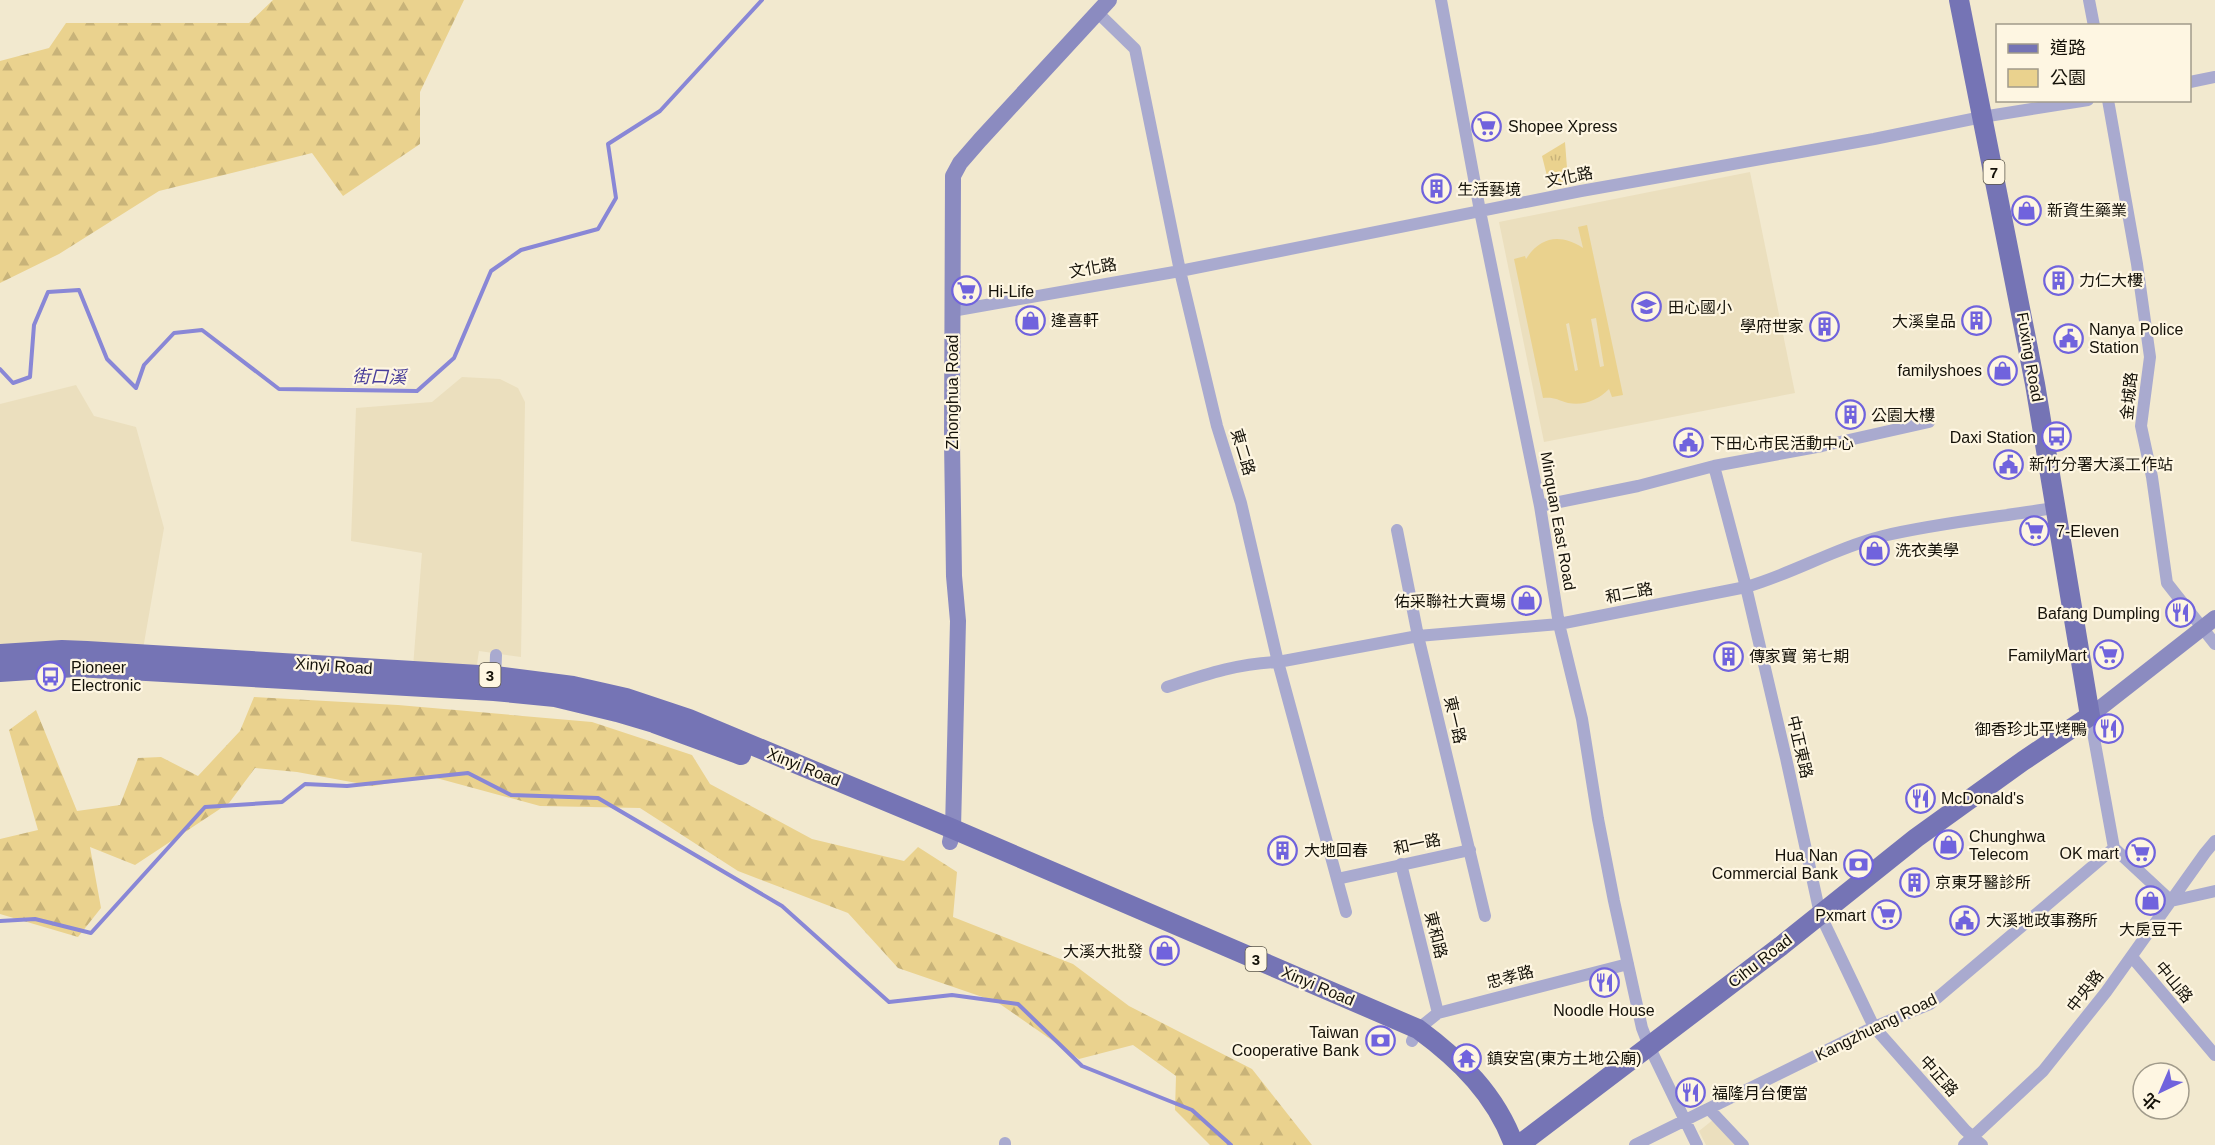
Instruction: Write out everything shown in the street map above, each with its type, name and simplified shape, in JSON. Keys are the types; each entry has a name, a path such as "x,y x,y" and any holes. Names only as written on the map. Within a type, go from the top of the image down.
{"main road":[{"name":"Fuxing Road","path":"1959,0 2034,374 2054,508 2090,716"},
{"name":"Xinyi Road","path":"0,654 494,684 555,697 654,723 952,835 1443,1048 1477,1080 1505,1122 1514,1145"},
{"name":"Xinyi Road","path":"0,672 58,659"},
{"name":"Cihu Road","path":"1519,1145 1974,796 2090,716"},
{"name":"Xinyi Road","path":"1415,1035 1437,1060 1468,1089 1496,1130 1503,1145"}],"street":[{"name":"Minquan East Road","path":"1441,0 1480,211 1540,506 1559,624 1582,719 1598,819 1642,1028 1648,1046 1697,1145"},
{"path":"2089,0 2094,24"},
{"name":"東二路","path":"1103,6 1135,49 1180,271 1217,426 1246,523 1278,662 1346,912"},
{"name":"Zhonghua Road","path":"952,835 958,621 953,551 953,176 967,156 1103,6"},
{"path":"2191,82 2215,77"},
{"name":"文化路","path":"952,311 1180,271 1613,185 2076,102"},
{"name":"金城路","path":"2108,102 2137,264 2150,357 2141,426 2167,583 2208,623 2215,644"},
{"path":"1540,506 1638,486 1714,466 1822,446 1929,422"},
{"name":"中正東路","path":"1714,466 1746,587 1820,914 1874,1027"},
{"name":"和二路","path":"1167,687 1223,669 1254,662 1278,662 1419,636 1559,624 1746,587 1882,537 2054,508"},
{"name":"東一路","path":"1397,530 1419,636 1485,916"},
{"path":"2208,623 2090,716 2114,848 2171,901 2215,891"},
{"path":"494,684 496,655"},
{"name":"中央路","path":"1973,1142 2043,1071 2132,957 2215,841"},
{"name":"Kangzhuang Road","path":"1635,1145 1874,1027 1930,1004 2114,848"},
{"name":"和一路","path":"1337,879 1470,850"},
{"name":"東和路","path":"1401,864 1438,1013"},
{"name":"中山路","path":"2132,957 2215,1055"},
{"name":"忠孝路","path":"1415,1035 1438,1013 1628,964"},
{"name":"中正路","path":"1874,1027 1973,1142"},
{"path":"1709,1109 1743,1145"}],"shaded area":[{"name":"田心國小","path":"1750,172 1795,393 1544,442 1499,222"},
{"path":"462,377 500,379 518,388 525,402 521,657 479,651 476,671 413,667 422,553 351,541 356,408 432,402"},
{"path":"76,385 94,416 136,427 164,528 143,649 0,651 0,404"},
{"path":"1714,1119 1740,1145 1706,1145 1699,1131"}],"green space":[{"path":"273,0 464,0 420,92 420,144 343,196 312,153 159,191 59,254 0,283 0,61 49,48 66,23 249,23"},
{"path":"1565,142 1568,181 1550,188 1542,156"},
{"path":"1587,225 1623,395 1612,397 1609,389 1590,401 1574,404 1553,398 1543,398 1514,259 1525,256 1526,259 1538,246 1551,240 1566,240 1583,248 1578,227","holes":["1596,318 1604,366 1600,367 1591,319","1569,323 1578,370 1575,371 1566,324"]},
{"path":"254,697 398,705 592,722 692,755 710,784 812,839 904,861 918,847 957,872 953,917 1073,964 1129,1006 1252,1069 1312,1145 1210,1145 1175,1110 1176,1076 1133,1045 1079,1059 997,1002 898,968 848,913 738,871 640,808 540,806 429,776 373,786 297,772 255,768 229,803 135,865 90,847 101,908 78,937 0,914 0,839 38,830 9,730 36,710 77,811 120,805 138,758 161,757 198,776 240,731"}],"waterway":[{"name":"街口溪","path":"0,369 13,383 30,377 34,325 48,292 79,290 107,359 136,388 144,365 174,333 202,330 279,389 417,391 454,358 491,271 521,250 598,229 616,198 608,144 660,111 762,0"},
{"path":"0,921 35,919 91,933 205,807 282,802 305,784 347,786 468,773 511,795 598,798 782,906 889,1002 952,995 1018,1004 1082,1066 1192,1110 1231,1145"}],"place":[{"name":"Shopee Xpress","path":"1487,126"},
{"name":"生活藝境","path":"1436,189"},
{"name":"新資生藥業","path":"2026,210"},
{"name":"力仁大樓","path":"2058,280"},
{"name":"Hi-Life","path":"967,291"},
{"name":"田心國小","path":"1647,307"},
{"name":"逢喜軒","path":"1030,320"},
{"name":"大溪皇品","path":"1977,321"},
{"name":"學府世家","path":"1825,326"},
{"name":"Nanya Police Station","path":"2068,338"},
{"name":"familyshoes","path":"2003,370"},
{"name":"公園大樓","path":"1850,415"},
{"name":"Daxi Station","path":"2057,437"},
{"name":"下田心市民活動中心","path":"1689,443"},
{"name":"新竹分署大溪工作站","path":"2008,464"},
{"name":"7-Eleven","path":"2035,531"},
{"name":"洗衣美學","path":"1874,550"},
{"name":"佑采聯社大賣場","path":"1527,601"},
{"name":"Bafang Dumpling","path":"2181,613"},
{"name":"FamilyMart","path":"2108,655"},
{"name":"傳家寶 第七期","path":"1728,656"},
{"name":"Pioneer Electronic","path":"50,676"},
{"name":"御香珍北平烤鴨","path":"2108,729"},
{"name":"McDonald's","path":"1920,798"},
{"name":"Chunghwa Telecom","path":"1948,845"},
{"name":"大地回春","path":"1283,850"},
{"name":"OK mart","path":"2140,853"},
{"name":"Hua Nan Commercial Bank","path":"1859,864"},
{"name":"京東牙醫診所","path":"1914,882"},
{"name":"大房豆干","path":"2151,901"},
{"name":"Pxmart","path":"1887,915"},
{"name":"大溪地政事務所","path":"1965,920"},
{"name":"大溪大批發","path":"1164,951"},
{"name":"Noodle House","path":"1604,982"},
{"name":"Taiwan Cooperative Bank","path":"1380,1041"},
{"name":"鎮安宮(東方土地公廟)","path":"1466,1058"},
{"name":"福隆月台便當","path":"1691,1093"}]}
